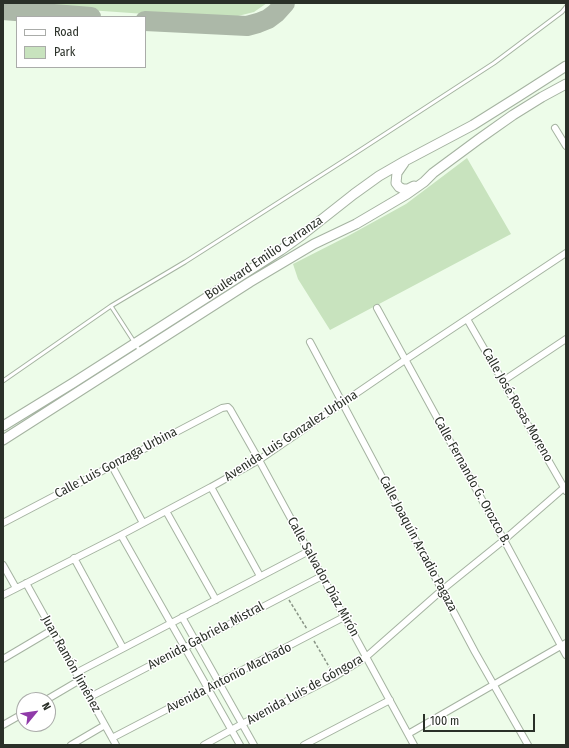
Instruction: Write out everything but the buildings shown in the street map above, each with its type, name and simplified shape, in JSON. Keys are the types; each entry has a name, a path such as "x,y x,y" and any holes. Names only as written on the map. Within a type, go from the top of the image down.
{"street":[{"name":"Boulevard Emilio Carranza","path":"3,426 135,344 281,250 379,176 473,125 565,66"},
{"name":"Boulevard Emilio Carranza","path":"3,440 250,282 314,244 356,224 407,194 424,182 433,173 513,115 566,84"},
{"path":"555,128 566,146"},
{"path":"406,160 397,174 396,183 399,187 408,189 424,182"},
{"name":"Avenida Luis Gonzalez Urbina","path":"3,595 166,511 259,460 405,360 566,253"},
{"name":"Calle Fernando G. Orozco B.","path":"377,308 504,540 564,645 566,655"},
{"name":"Calle José Rosas Moreno","path":"467,319 565,488"},
{"path":"503,381 566,339"},
{"name":"Calle Joaquín Arcadio Pagaza","path":"310,342 442,590 528,745"},
{"name":"Calle Luis Gonzaga Urbina","path":"3,523 222,408 228,407 230,409"},
{"name":"Calle Salvador Díaz Mirón","path":"230,409 414,745"},
{"path":"112,466 143,523"},
{"path":"211,487 260,576"},
{"name":"Avenida Luis de Góngora","path":"204,745 334,677 366,657 442,590 565,488"},
{"path":"166,511 216,600"},
{"path":"122,534 240,745"},
{"path":"76,673 309,551"},
{"path":"74,558 123,648"},
{"path":"3,564 16,588"},
{"name":"Avenida Gabriela Mistral","path":"90,697 322,576"},
{"name":"Juan Ramón Jiménez","path":"26,583 116,745"},
{"path":"182,617 254,745"},
{"name":"Avenida Antonio Machado","path":"112,738 344,617"},
{"path":"3,659 52,630"},
{"path":"408,734 564,645"},
{"path":"56,694 80,680"},
{"path":"304,745 390,700"},
{"path":"3,725 16,718"},
{"path":"71,745 105,725"}],"lane":[{"path":"3,381 111,306 185,262 487,67 562,12 566,7"},
{"path":"111,306 141,352"}],"green space":[{"path":"3,3 267,3 254,12 238,16 188,17"},
{"path":"467,158 511,234 330,330 298,279 293,264 406,204"}],"taxiway":[{"path":"146,21 247,26 268,19 285,3"},
{"path":"3,10 78,16"}]}
